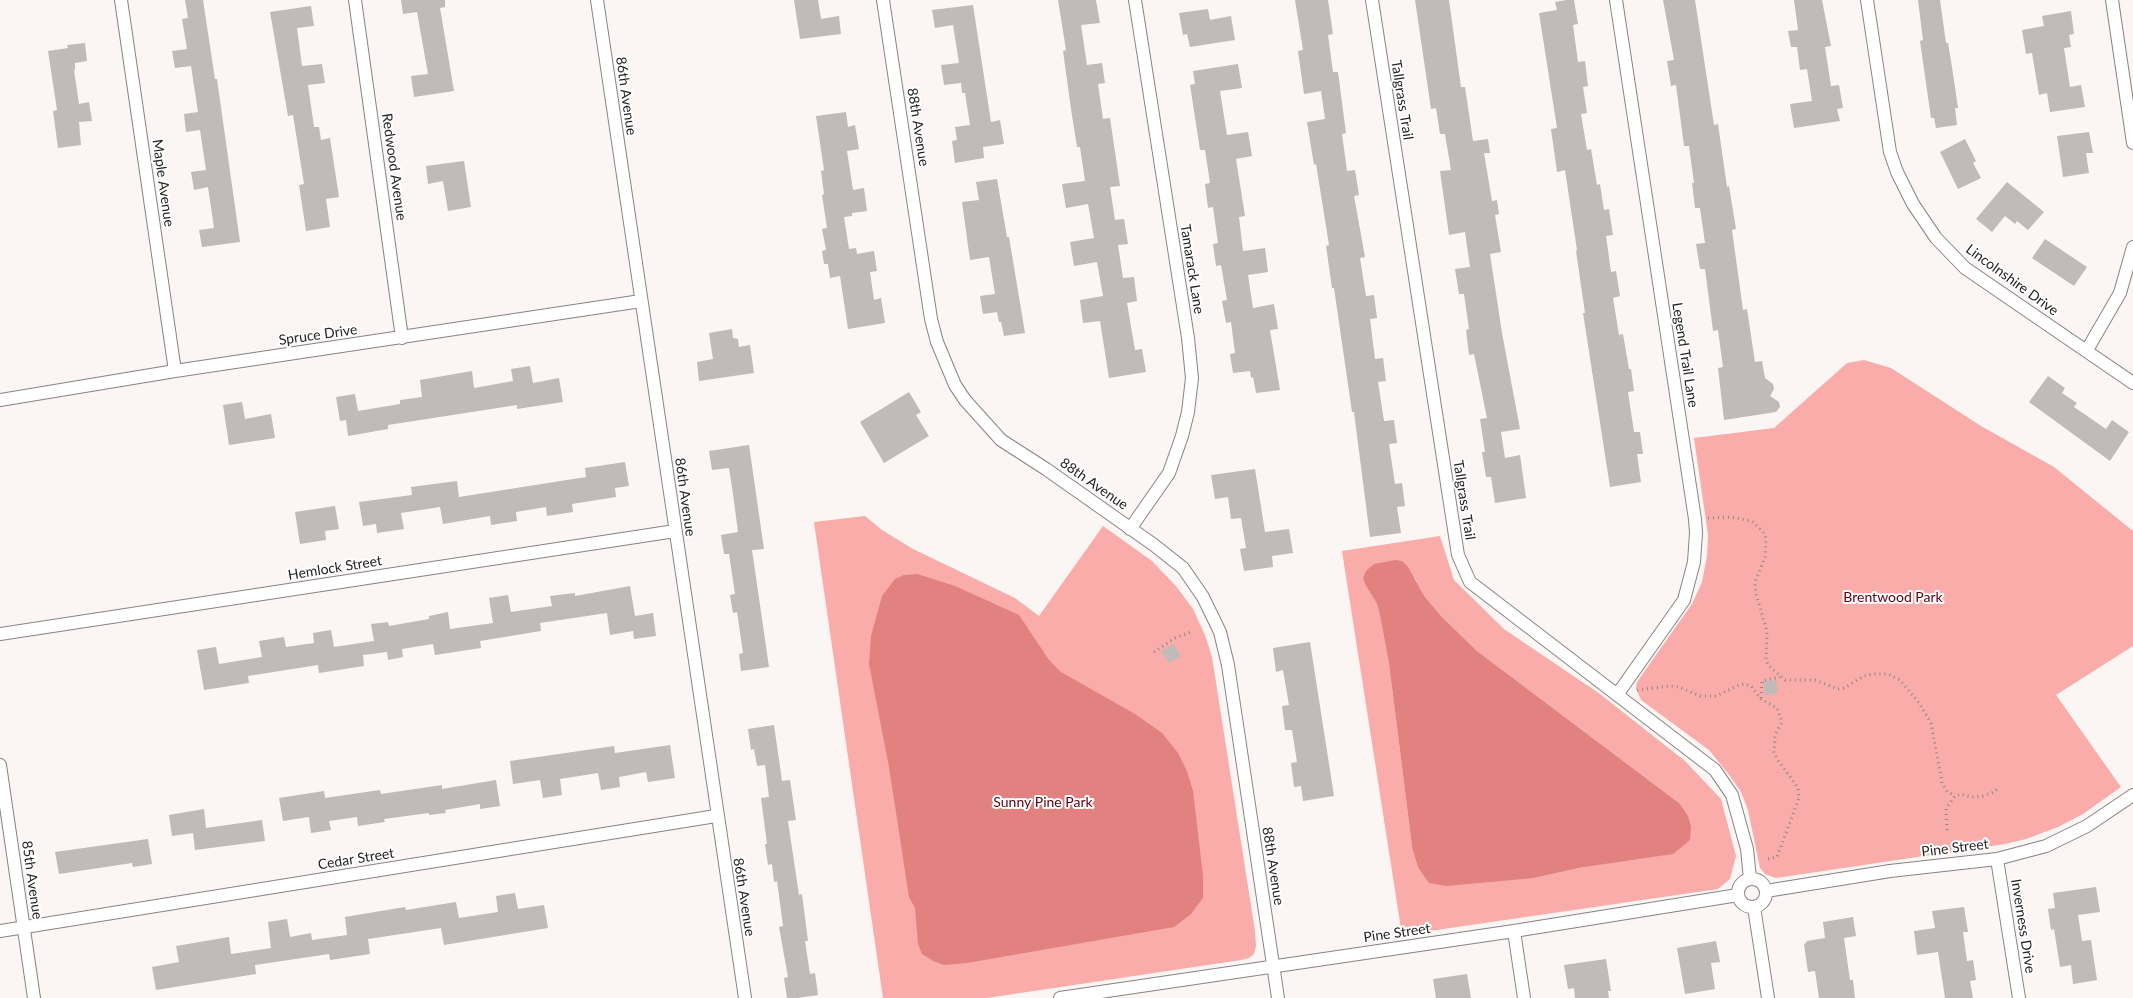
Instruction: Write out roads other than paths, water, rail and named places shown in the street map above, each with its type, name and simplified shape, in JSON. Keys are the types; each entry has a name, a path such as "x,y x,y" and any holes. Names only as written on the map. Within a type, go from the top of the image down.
{"street":[{"name":"Maple Avenue","path":"121,0 175,371"},
{"name":"Redwood Avenue","path":"355,0 402,338"},
{"name":"86th Avenue","path":"597,0 716,816 745,998"},
{"name":"88th Avenue","path":"883,0 931,319 944,362 965,400 1001,440 1046,469 1183,568 1203,597 1220,632 1228,665 1278,998"},
{"name":"Tamarack Lane","path":"1130,529 1169,473 1188,412 1192,378 1188,338 1135,0"},
{"name":"Tallgrass Trail","path":"1372,0 1458,555 1470,582 1715,770 1732,795 1747,849 1750,879"},
{"name":"Legend Trail Lane","path":"1616,0 1695,519 1694,562 1684,600 1617,694"},
{"name":"Lincolnshire Drive","path":"1867,0 1890,152 1897,172 1913,204 1936,238 1965,268 2133,383"},
{"path":"2112,0 2133,143"},
{"path":"2087,350 2120,293 2133,247"},
{"name":"Spruce Drive","path":"0,400 175,371 641,301"},
{"name":"Hemlock Street","path":"0,634 675,531"},
{"name":"85th Avenue","path":"0,766 34,998"},
{"name":"Pine Street","path":"1766,891 1890,871 1997,859 2046,846 2087,826 2133,795"},
{"name":"Cedar Street","path":"0,931 716,816"},
{"name":"Inverness Drive","path":"1997,859 2018,998"},
{"path":"1750,879 1760,881 1766,891 1763,902 1754,907 1742,903 1738,895 1740,886 1750,879"},
{"name":"Pine Street","path":"1060,998 1514,931 1738,895"},
{"path":"1754,907 1768,998"},
{"path":"1514,931 1524,998"}],"park label":[{"name":"Brentwood Park","path":"1893,597"},
{"name":"Sunny Pine Park","path":"1043,802"}]}
